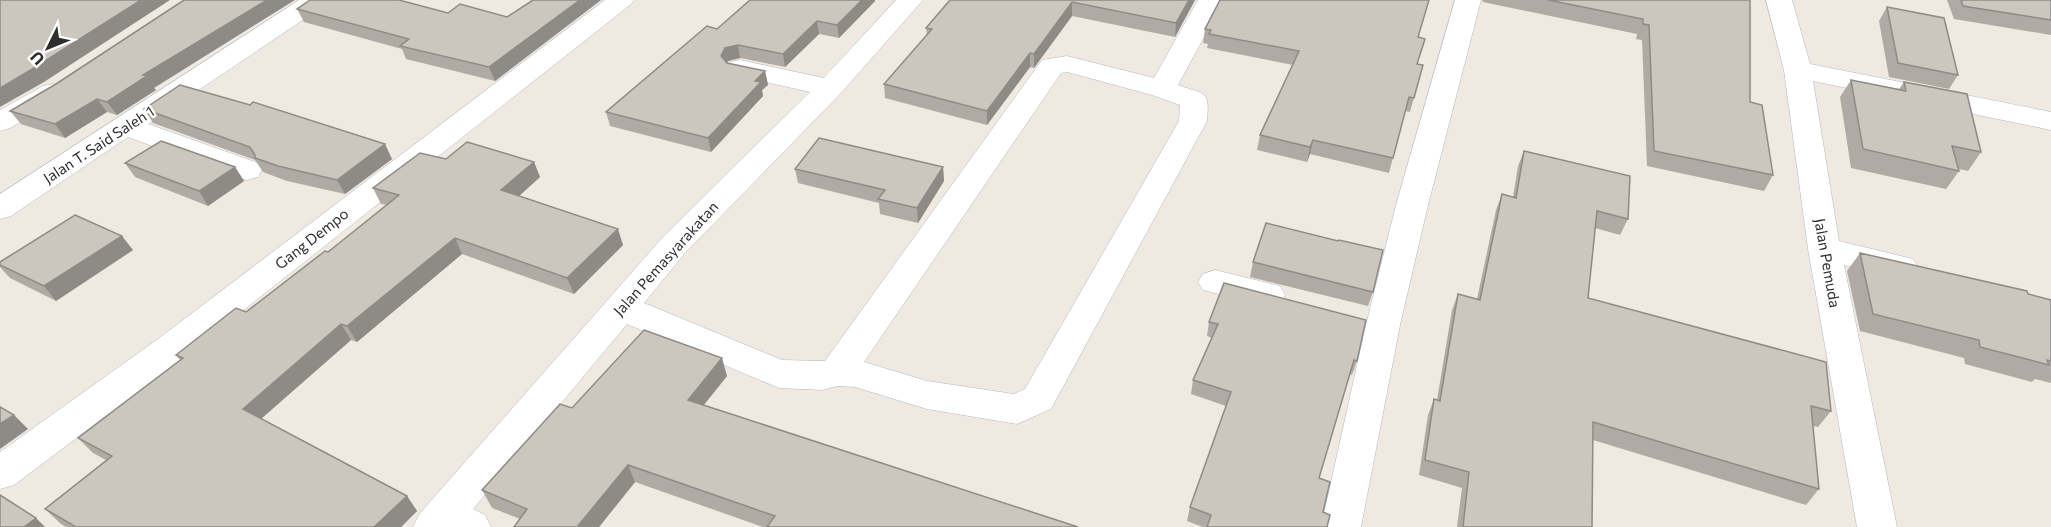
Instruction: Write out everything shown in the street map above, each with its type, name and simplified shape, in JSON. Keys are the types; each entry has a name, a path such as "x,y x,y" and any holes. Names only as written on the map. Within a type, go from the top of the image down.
{"street":[{"name":"Jalan T. Said Saleh 1","path":"0,210 316,0"},
{"name":"Gang Dempo","path":"0,473 171,348 621,0"},
{"name":"Jalan Pemasyarakatan","path":"449,523 621,307 674,245 830,88 908,0"},
{"path":"1162,89 1211,0"},
{"path":"1341,527 1383,325 1412,205 1468,0"},
{"name":"Jalan Pemuda","path":"1779,0 1798,70 1824,249 1877,527"},
{"path":"621,307 779,374 822,376 837,372 855,373 927,395 985,406 1017,409 1038,399 1193,121 1195,101 1162,89 1067,64 1052,66 837,372"},
{"path":"740,68 830,88"},
{"path":"1798,70 2051,121"},
{"path":"0,122 75,78"},
{"path":"127,127 247,170"},
{"path":"1824,249 1926,274"},
{"path":"1215,282 1293,302"},
{"path":"1349,316 1383,325"}],"building":[{"path":"0,0 141,0 0,88"},
{"path":"184,0 267,0 143,75 147,76 107,102 97,99 55,124 10,111 56,84"},
{"path":"310,0 399,0 448,13 460,4 507,17 533,0 580,0 489,67 400,46 409,39 297,9"},
{"path":"750,0 862,0 837,25 817,21 783,54 738,45 725,48 721,56 727,63 765,71 755,81 761,82 708,138 606,112 707,26 717,29"},
{"path":"950,0 1189,0 1176,23 1072,2 1034,54 1030,53 987,111 884,84 932,29 926,28"},
{"path":"1220,0 1429,0 1418,37 1425,39 1417,64 1423,65 1414,98 1409,97 1393,158 1313,140 1310,147 1260,135 1299,51 1209,34 1211,30 1205,29"},
{"path":"1548,0 1750,0 1750,102 1762,105 1773,175 1654,151 1649,25 1643,24 1643,19"},
{"path":"1961,0 2051,0 2051,20 1963,6"},
{"path":"1887,7 1944,18 1958,75 1898,63"},
{"path":"1851,80 1906,91 1904,82 1967,94 1981,152 1952,146 1959,171 1863,149"},
{"path":"180,85 250,105 253,102 385,144 337,180 278,166 255,158 250,147 144,109"},
{"path":"819,138 943,167 917,208 878,199 885,190 795,169"},
{"path":"161,141 235,167 199,191 125,163"},
{"path":"467,142 534,162 501,190 618,229 567,278 455,238 347,326 341,324 243,409 407,496 374,527 76,527 45,509 112,456 78,438 183,358 176,355 236,308 246,312 325,251 328,252 399,195 373,188 420,153 446,159"},
{"path":"1524,151 1630,176 1628,219 1597,211 1588,298 1826,362 1831,411 1811,406 1819,489 1593,422 1592,527 1463,527 1469,472 1425,460 1434,399 1440,401 1458,294 1480,300 1502,194 1516,198"},
{"path":"75,215 122,236 44,286 0,265 0,262"},
{"path":"1266,223 1383,250 1373,292 1253,262"},
{"path":"1860,253 2027,291 2028,294 2051,300 2051,361 2047,360 2049,365 1980,347 1979,340 1873,314"},
{"path":"1224,283 1366,320 1357,361 1354,360 1319,478 1330,482 1323,512 1330,515 1327,527 1207,527 1211,515 1190,507 1231,392 1193,380 1218,324 1209,322"},
{"path":"644,330 722,358 688,400 1078,527 767,527 775,516 628,465 577,527 514,527 527,509 482,490 560,404 572,408"},
{"path":"0,407 14,415 0,424"},
{"path":"0,495 36,518 24,527 0,527"}]}
